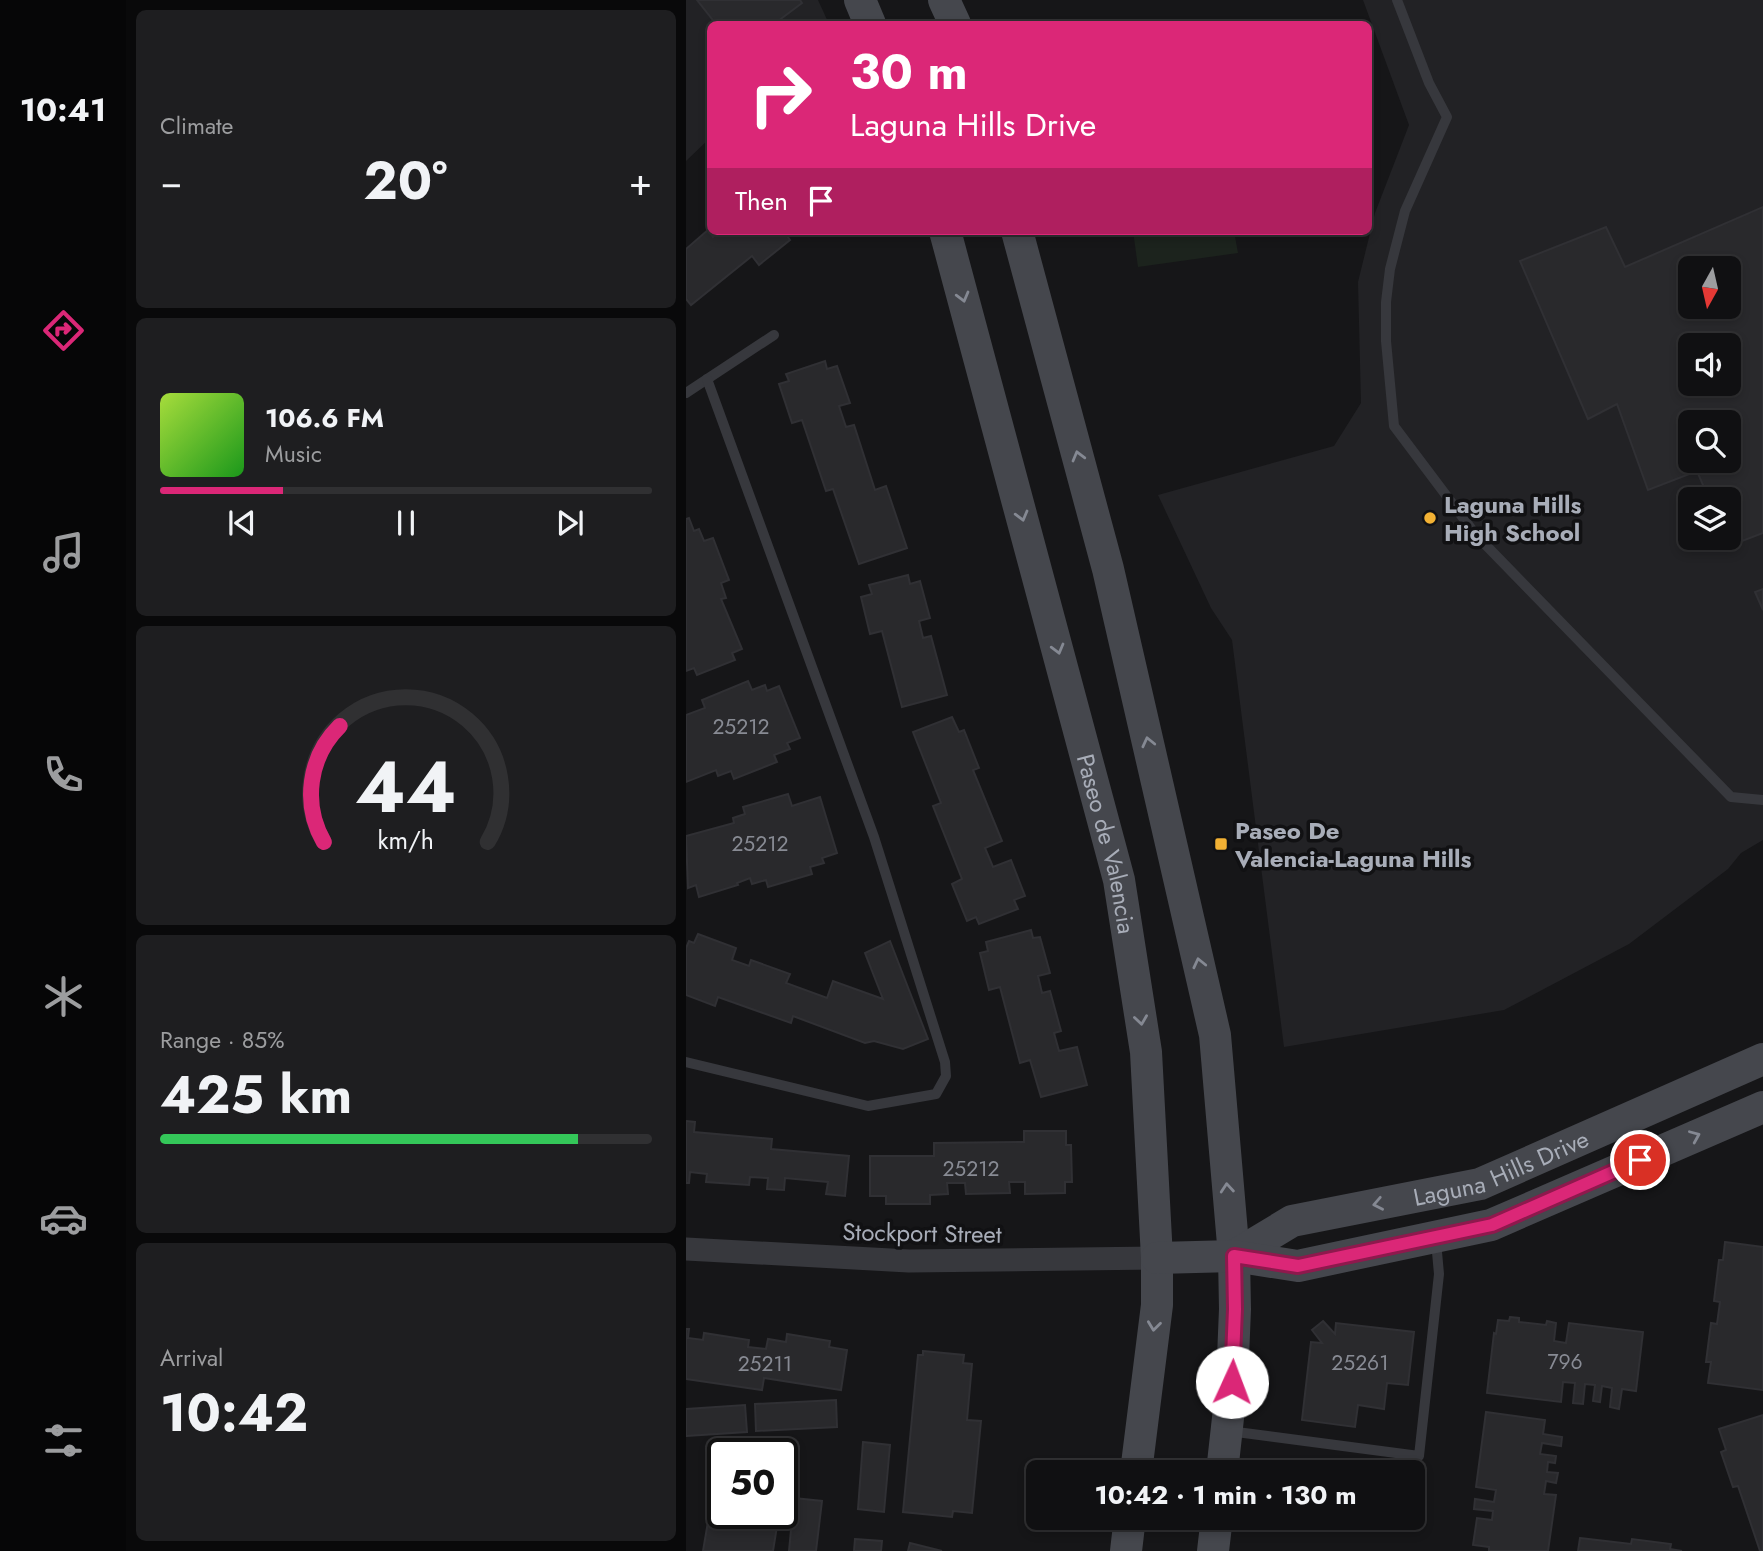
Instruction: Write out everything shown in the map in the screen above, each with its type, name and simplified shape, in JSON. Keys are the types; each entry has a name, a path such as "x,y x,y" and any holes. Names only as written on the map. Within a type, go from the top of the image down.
{"main road":[{"path":"860,0 869,21"},
{"path":"944,0 954,21"},
{"name":"Paseo de Valencia","path":"946,235 1119,880 1146,1052 1157,1305 1138,1460"},
{"path":"1018,235 1108,569 1215,1035 1234,1256 1232,1382 1223,1460"},
{"name":"Laguna Hills Drive","path":"1234,1256 1292,1221 1480,1184 1763,1059"},
{"name":"Laguna Hills Drive","path":"1157,1258 1234,1256 1298,1266 1492,1225 1763,1107"},
{"path":"1126,1551 1128,1530"},
{"path":"1213,1551 1215,1530"}],"street":[{"name":"Stockport Street","path":"686,1249 909,1261 1157,1258"}],"lane":[{"path":"1397,0 1429,83 1447,117 1405,211 1390,268 1386,302 1386,341 1394,426 1476,535 1731,797 1763,800"},
{"path":"686,393 774,335"},
{"path":"686,1062 868,1106 936,1094 946,1076 945,1062 874,837 708,379"},
{"path":"1227,1430 1419,1456 1439,1274 1435,1237"}],"shaded area":[{"path":"686,0 818,0 828,21 707,21 707,141 686,161"},
{"name":"Laguna Hills High School","path":"1363,0 1763,0 1763,840 1741,853 1728,869 1629,944 1504,1010 1284,1047 1232,640 1211,608 1158,495 1334,446 1361,403 1358,282 1370,235 1372,235 1372,225 1409,125"},
{"path":"1134,235 1235,235 1238,253 1138,267"}],"building":[{"path":"697,0 800,0 802,3 778,21 714,21"},
{"path":"1763,207 1763,533 1741,541 1741,487 1704,487 1698,473 1741,473 1741,410 1678,410 1678,473 1692,473 1648,490 1617,404 1588,419 1520,261 1606,227 1625,267"},
{"path":"707,231 707,235 713,237 787,235 790,240 759,265 752,256 691,305 686,299 686,249"},
{"path":"825,361 827,369 837,366 850,403 839,406 846,427 854,425 875,490 886,486 907,548 859,564 833,489 826,491 802,420 792,423 779,384 789,381 786,374"},
{"path":"689,518 694,531 699,529 704,541 713,538 729,580 721,583 726,598 721,599 742,649 732,653 735,660 697,675 694,668 686,671 686,519"},
{"path":"908,575 910,584 920,581 930,618 919,621 923,638 931,636 947,695 902,707 882,631 870,634 861,597 872,594 869,585"},
{"path":"1763,589 1763,610 1755,592"},
{"path":"748,681 752,690 765,685 767,691 779,686 800,738 787,743 790,749 774,755 777,762 734,779 731,771 718,776 716,770 686,782 686,715 705,708 702,700"},
{"path":"952,717 959,732 964,730 979,768 973,770 1002,841 985,848 993,867 1011,860 1025,896 1014,900 1018,909 979,924 976,917 967,921 952,884 962,879 933,806 941,803 913,732"},
{"path":"788,794 792,806 820,797 837,853 822,858 824,863 810,867 812,874 768,887 766,880 752,884 750,878 737,883 738,885 699,897 696,885 688,888 686,836 734,823 733,818 745,814 743,807"},
{"path":"1031,930 1033,938 1040,937 1050,973 1038,976 1042,993 1050,991 1061,1031 1054,1033 1059,1051 1077,1047 1087,1085 1041,1097 1030,1060 1020,1063 1000,987 989,990 980,953 988,951 986,942"},
{"path":"698,934 736,948 732,960 749,966 751,960 790,974 786,983 827,998 833,981 883,999 865,953 890,941 928,1039 903,1049 874,1041 865,1043 793,1016 791,1023 718,997 715,1006 686,995 686,948 689,941 694,943"},
{"path":"686,1121 695,1122 694,1132 772,1139 771,1149 849,1156 845,1196 826,1194 828,1182 785,1178 784,1190 767,1189 768,1178 750,1177 749,1185 706,1182 707,1174 690,1172 689,1183 686,1183"},
{"path":"1024,1131 1066,1131 1066,1145 1071,1145 1072,1182 1065,1182 1065,1193 1025,1194 1025,1182 1009,1182 1010,1193 966,1194 965,1183 947,1183 948,1194 930,1195 930,1204 886,1204 886,1196 870,1196 870,1156 934,1156 934,1143 1024,1142"},
{"path":"1725,1242 1763,1247 1763,1390 1708,1383 1711,1362 1706,1362 1711,1323 1717,1324 1720,1302 1714,1301 1719,1260 1723,1260"},
{"path":"1510,1317 1519,1318 1519,1322 1546,1325 1547,1321 1556,1323 1554,1341 1566,1343 1569,1323 1643,1332 1636,1391 1622,1389 1619,1409 1610,1407 1612,1388 1602,1386 1600,1402 1593,1401 1595,1385 1585,1384 1583,1404 1573,1403 1575,1383 1563,1382 1561,1402 1487,1393 1494,1333 1496,1334 1498,1320 1509,1321"},
{"path":"1323,1321 1335,1334 1336,1323 1414,1332 1408,1385 1387,1383 1384,1409 1358,1405 1355,1427 1302,1420 1311,1342 1322,1343 1312,1330"},
{"path":"686,1329 689,1329 688,1338 703,1340 704,1333 749,1340 748,1347 766,1349 768,1339 786,1342 787,1334 830,1341 829,1347 847,1350 841,1390 764,1378 762,1390 686,1379"},
{"path":"923,1351 964,1355 963,1363 972,1364 967,1420 981,1421 972,1513 953,1511 952,1517 903,1512 918,1355 923,1355"},
{"path":"836,1400 837,1427 756,1431 755,1404"},
{"path":"745,1405 747,1432 686,1436 686,1409"},
{"path":"1486,1412 1545,1420 1543,1434 1562,1437 1561,1446 1542,1443 1540,1454 1556,1456 1555,1463 1548,1462 1547,1472 1558,1473 1556,1483 1546,1481 1544,1494 1556,1495 1548,1551 1489,1551 1489,1547 1473,1545 1477,1518 1492,1520 1493,1511 1474,1509 1475,1499 1494,1502 1496,1490 1476,1487"},
{"path":"1763,1415 1763,1551 1760,1551 1738,1486 1733,1487 1721,1452 1726,1450 1719,1429"},
{"path":"863,1442 890,1445 884,1512 858,1509"},
{"path":"798,1498 822,1501 816,1551 789,1551 791,1529 798,1529"},
{"path":"707,1528 777,1529 773,1551 703,1551"},
{"path":"1580,1538 1631,1544 1632,1539 1671,1544 1670,1549 1682,1551 1578,1551"},
{"path":"855,1539 882,1541 881,1551 854,1551"},
{"path":"910,1543 942,1551 908,1551"}],"place":[{"name":"Laguna Hills High School","path":"1430,518"},
{"name":"Paseo De Valencia-Laguna Hills","path":"1221,844"}],"route":[{"path":"1232,1382 1234,1256 1298,1266 1492,1225 1640,1160"}]}
